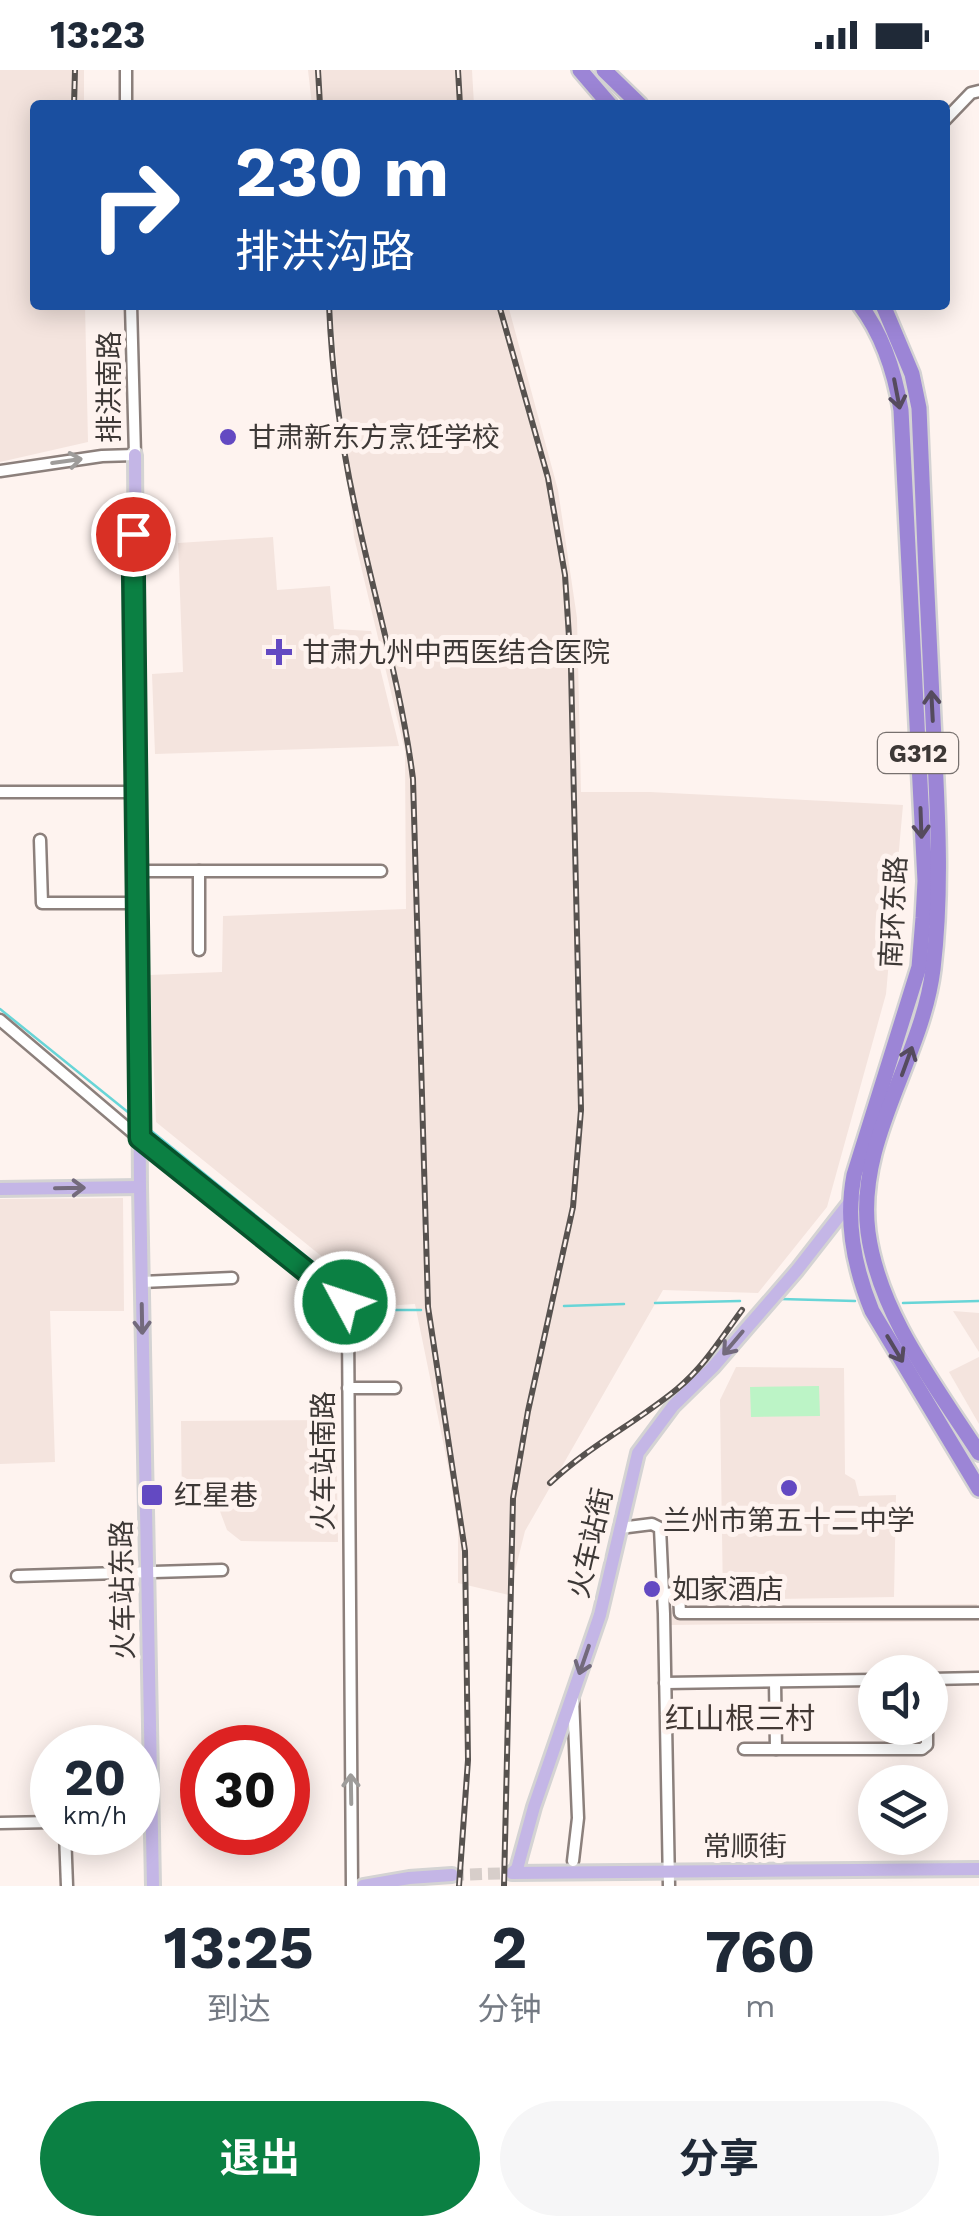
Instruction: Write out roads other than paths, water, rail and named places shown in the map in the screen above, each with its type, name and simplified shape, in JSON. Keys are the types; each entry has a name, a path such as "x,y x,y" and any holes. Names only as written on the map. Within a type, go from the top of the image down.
{"highway":[{"path":"580,70 606,100"},
{"path":"604,70 635,100"},
{"name":"南环东路","path":"863,310 888,362 900,410 925,881 918,967 849,1200 855,1260 872,1311 979,1489"},
{"name":"南环东路","path":"885,310 912,374 919,408 939,885 932,974 920,1026 886,1118 867,1188 868,1230 877,1278 896,1320 979,1453"}],"main road":[{"name":"火车站东路","path":"135,455 139,1135 147,1572 145,1725"},
{"path":"0,1189 140,1187"},
{"name":"火车站街","path":"512,1872 517,1868 600,1615 633,1470 647,1438 797,1270 849,1200 867,1188"},
{"name":"火车站东路","path":"149,1855 153,1886"},
{"name":"常顺街","path":"512,1872 669,1879 979,1869"},
{"path":"363,1886 452,1876"}],"street":[{"path":"126,70 126,100"},
{"path":"950,115 970,93 979,91"},
{"name":"排洪南路","path":"0,471 135,455 131,310"},
{"path":"0,792 137,792"},
{"path":"40,840 42,903 138,903"},
{"path":"199,871 200,950"},
{"path":"138,872 381,871"},
{"name":"火车站南路","path":"0,1020 340,1296 347,1310 352,1886"},
{"path":"142,1282 232,1278"},
{"path":"348,1388 395,1388"},
{"path":"620,1528 652,1524 660,1528 669,1879"},
{"path":"17,1576 222,1570"},
{"path":"663,1594 680,1593 680,1613 979,1612"},
{"path":"948,1679 979,1678"},
{"path":"665,1683 858,1680"},
{"path":"776,1682 776,1749"},
{"path":"573,1692 578,1818 573,1861"},
{"path":"744,1749 922,1749 927,1745"},
{"path":"0,1823 30,1822"},
{"path":"66,1855 67,1886"}],"waterway":[{"path":"0,1009 134,1117"},
{"path":"144,1125 328,1274 367,1300 395,1310 421,1310"},
{"path":"781,1299 855,1301"},
{"path":"655,1303 740,1301"},
{"path":"903,1303 979,1301"},
{"path":"564,1306 624,1304"}],"tunnel":[{"path":"452,1875 512,1873"}],"railway":[{"path":"74,100 75,70"},
{"path":"318,70 320,100"},
{"path":"458,70 460,100"},
{"path":"329,310 345,453 413,779 428,1307 465,1551 468,1760 459,1886"},
{"path":"500,310 548,478 565,575 571,668 581,1110 573,1207 513,1498 504,1886"},
{"path":"550,1483 687,1380 742,1310"}],"place":[{"name":"甘肃新东方烹饪学校","path":"228,437"},
{"name":"甘肃九州中西医结合医院","path":"279,652"},
{"name":"兰州市第五十二中学","path":"789,1488"},
{"name":"红星巷","path":"152,1495"},
{"name":"如家酒店","path":"652,1589"}],"district":[{"name":"红山根三村","path":"740,1719"}]}
